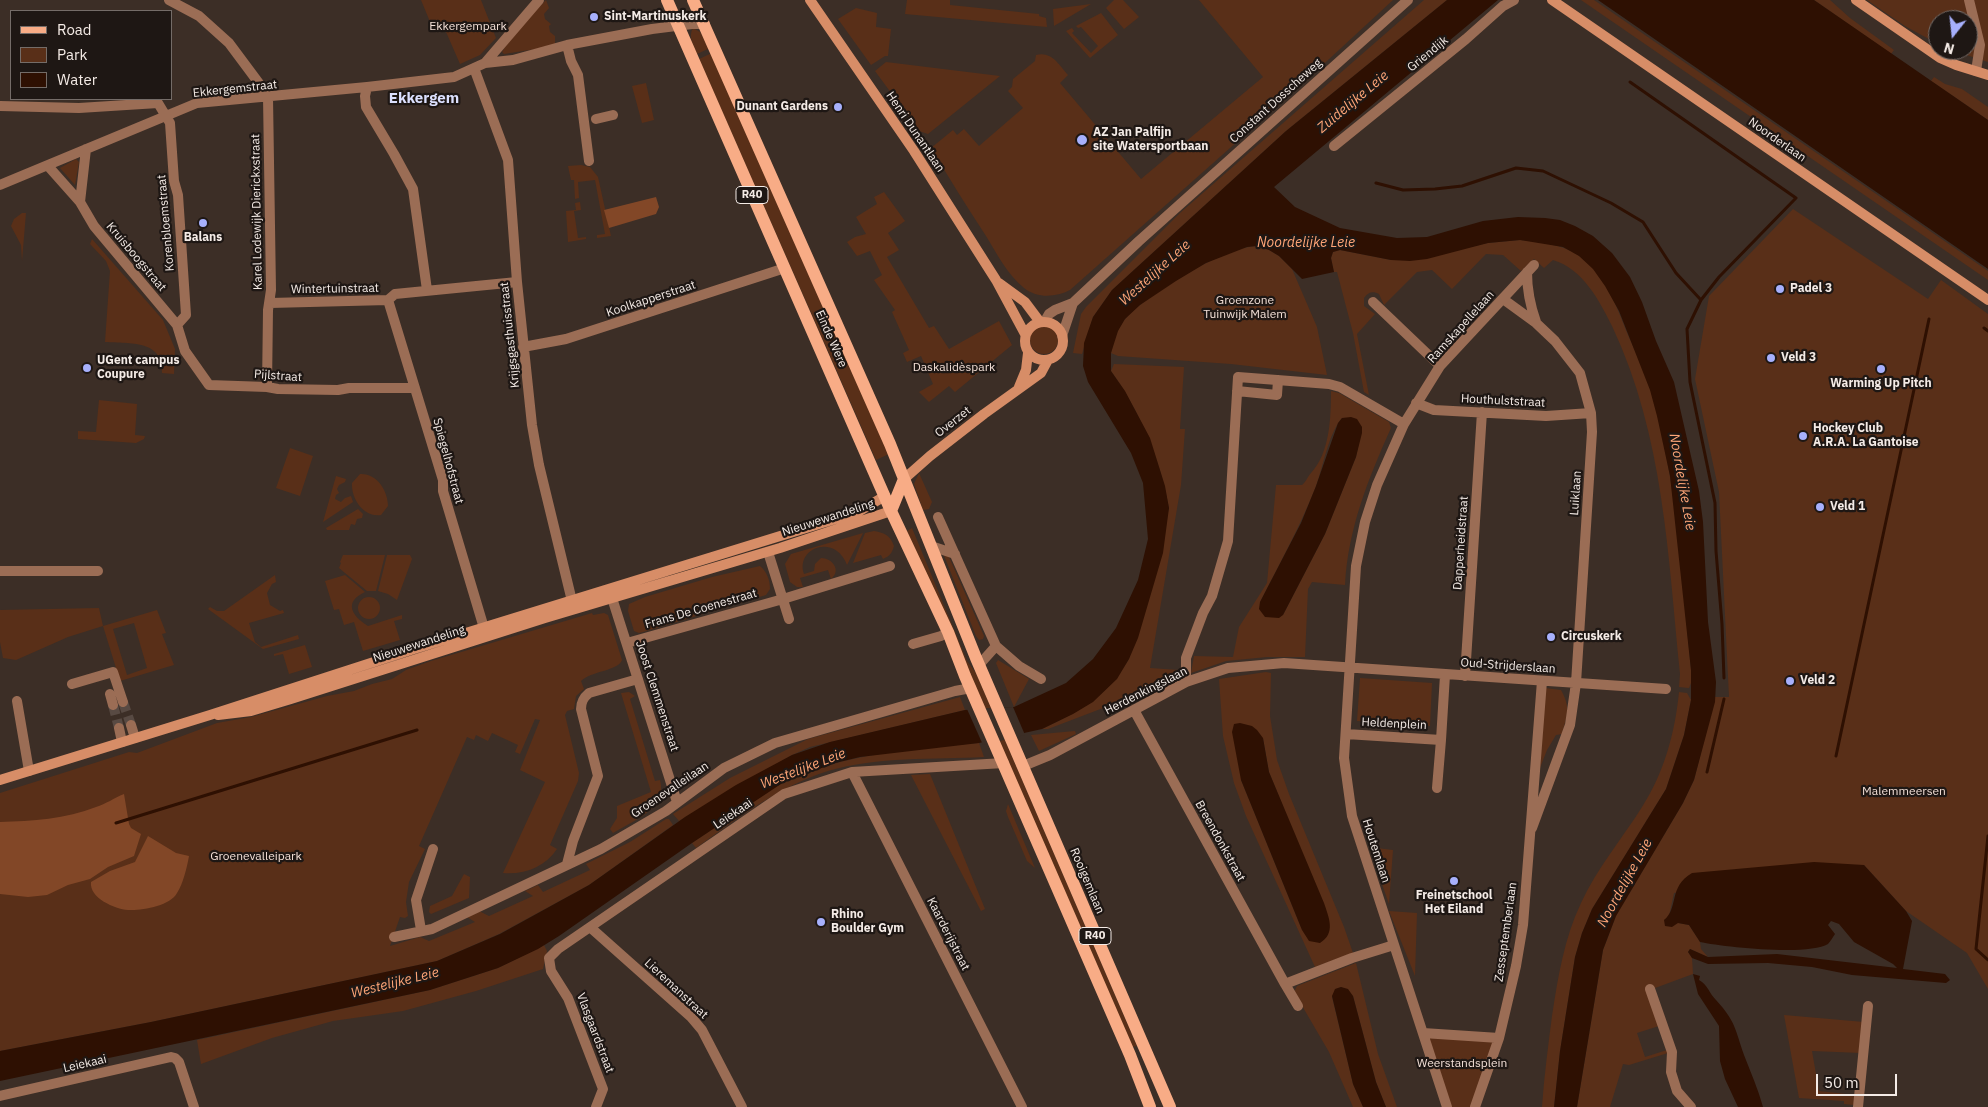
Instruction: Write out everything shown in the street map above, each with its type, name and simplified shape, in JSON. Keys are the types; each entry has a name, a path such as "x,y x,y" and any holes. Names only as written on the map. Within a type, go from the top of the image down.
{"main road":[{"name":"Einde Were","path":"667,0 891,511 948,632 971,688"},
{"name":"Einde Were","path":"693,0 904,479 979,665"},
{"name":"Henri Dunantlaan","path":"810,0 914,151 996,280 1025,334"},
{"name":"Noorderlaan","path":"1552,0 1988,300"},
{"path":"1856,0 1940,58 1988,75"},
{"name":"Henri Dunantlaan","path":"996,280 1025,302 1042,322"},
{"path":"1019,387 1026,370 1028,353 1025,346 1025,334 1033,324 1042,322 1056,326 1062,336"},
{"name":"Overzet","path":"904,479 930,456 1019,387 1026,385 1041,373 1048,360 1060,352 1062,336"},
{"path":"1028,353 1038,360 1048,360"},
{"path":"885,496 904,479"},
{"name":"Nieuwewandeling","path":"0,780 341,673 486,632 545,618 684,566 767,547 891,511 904,479"},
{"name":"Nieuwewandeling","path":"210,715 222,716 251,711 301,696 572,600 656,585 767,547 858,512 885,496"},
{"name":"Nieuwewandeling","path":"656,585 660,578 683,571 684,566"},
{"name":"Nieuwewandeling","path":"545,618 550,612 573,605 572,600"},
{"name":"Rooigemlaan","path":"979,665 1170,1107"},
{"name":"Nieuwewandeling","path":"301,696 309,688 340,678 341,673"},
{"name":"R40","path":"971,688 1130,1055 1150,1107"}],"street":[{"path":"169,0 199,16 229,43 268,97"},
{"name":"Ekkergemstraat","path":"484,64 538,0"},
{"name":"Constant Dosscheweg","path":"1042,322 1055,310 1073,303 1139,241 1408,0"},
{"name":"Griendijk","path":"1334,146 1466,39 1503,6 1514,0"},
{"path":"1969,0 1980,45 1976,71"},
{"name":"Ekkergemstraat","path":"0,185 197,103 454,77 484,64 513,60 566,45 678,25 705,24"},
{"path":"566,45 578,75 589,120 589,161"},
{"name":"Krijgsgasthuisstraat","path":"474,68 508,160 517,282 520,295 523,346 532,425 539,465 572,600"},
{"path":"367,87 365,96 366,107 413,189 427,290"},
{"name":"Karel Lodewijk Dierickxstraat","path":"267,387 268,310 270,303 268,97"},
{"path":"0,106 79,108 158,103 165,116"},
{"path":"589,120 613,115"},
{"name":"Korenbloemstraat","path":"165,116 170,123 174,181 178,195 186,315 177,325"},
{"path":"80,202 86,149"},
{"name":"Kruisboogstraat","path":"48,166 80,202 94,226 177,325"},
{"name":"Koolkapperstraat","path":"523,346 566,339 785,268"},
{"name":"Ramskapellelaan","path":"1349,669 1356,566 1365,522 1377,484 1404,424 1440,366 1531,269 1527,288 1536,323"},
{"name":"Wintertuinstraat","path":"270,303 388,300 395,294 517,282"},
{"name":"Luiklaan","path":"1503,299 1536,323 1555,341 1580,374 1591,413 1592,432 1576,683"},
{"name":"Spiegelhofstraat","path":"388,300 443,480 443,491 486,632"},
{"path":"1373,302 1440,366"},
{"name":"Constant Dosscheweg","path":"1062,336 1073,303"},
{"name":"Pijlstraat","path":"177,325 185,351 209,385 267,387 278,390 415,388"},
{"path":"1186,682 1186,658 1203,614 1215,590 1228,541 1238,377 1329,384 1340,387 1404,424"},
{"path":"1237,392 1277,395 1278,380"},
{"name":"Houthulststraat","path":"1416,403 1434,410 1546,416 1591,413"},
{"name":"Dapperheidstraat","path":"1465,676 1482,412"},
{"path":"938,516 996,646 1019,666 1041,678"},
{"path":"931,546 955,554"},
{"path":"767,547 789,619"},
{"name":"Frans De Coenestraat","path":"627,643 783,599 890,566"},
{"path":"0,571 98,571"},
{"name":"Joost Clemmenstraat","path":"611,593 677,802"},
{"path":"913,644 941,636 948,632"},
{"path":"979,665 996,646"},
{"name":"Herdenkingslaan","path":"1021,764 1028,764 1050,755 1186,682 1228,668 1269,663 1349,669"},
{"name":"Oud-Strijderslaan","path":"1349,669 1666,689"},
{"name":"Houtemlaan","path":"1349,669 1344,758 1352,816 1424,1034"},
{"path":"72,684 113,672 118,704 110,694"},
{"name":"Heldenplein","path":"1437,788 1445,675"},
{"path":"567,864 573,841 598,776 581,704 584,697 589,693 638,679"},
{"name":"Zesseptemberlaan","path":"1499,1038 1516,966 1523,925 1542,681"},
{"name":"Zesseptemberlaan","path":"1532,828 1570,724 1576,683"},
{"name":"Groenevalleilaan","path":"394,937 440,925 601,849 666,811 724,768 775,743 971,688"},
{"path":"17,701 29,771"},
{"name":"Breendonkstraat","path":"1134,710 1298,1006"},
{"path":"130,725 134,738"},
{"path":"119,728 122,742"},
{"name":"Heldenplein","path":"1346,734 1441,740"},
{"name":"Leiekaai","path":"551,971 548,964 552,954 742,821 784,794 852,772 1001,757"},
{"name":"Kaarderijstraat","path":"852,772 1022,1107"},
{"path":"421,930 416,900 433,849"},
{"name":"Lieremanstraat","path":"590,928 691,1016 702,1030 742,1107"},
{"path":"1285,984 1352,958 1394,945"},
{"name":"Vlasgaardstraat","path":"551,971 568,998 603,1088 596,1107"},
{"path":"1650,989 1672,1052 1671,1072 1677,1091 1691,1107"},
{"path":"1858,1107 1868,1006"},
{"path":"1448,1107 1424,1034 1499,1038 1475,1107"},
{"name":"Leiekaai","path":"0,1096 171,1057 176,1058 179,1062 194,1107"}],"green space":[{"name":"Ekkergempark","path":"421,0 481,0 496,38 480,55 460,64 443,25 433,29"},
{"path":"546,0 549,8 544,14 545,19 551,24 549,26 550,32 555,36 555,46 504,54 502,52 505,47 527,19"},
{"path":"907,0 950,0 950,5 1039,14 1039,16 1046,18 1047,27 905,14"},
{"path":"1114,0 1123,0 1139,17 1124,29 1106,8"},
{"path":"1199,0 1393,0 1301,85 1070,290 1047,296 1029,292 1012,276 1003,264 931,148 953,130 957,135 964,129 979,146 1023,108 1008,91 1012,87 1013,79 1035,61 1036,55 1042,54 1055,60 1068,75 1060,83 1141,179 1263,77"},
{"path":"1424,0 1447,0 1286,131 1112,290 1093,317 1082,354 1073,353 1081,314 1086,307 1180,213"},
{"path":"1581,0 1594,0 1988,271 1988,280"},
{"path":"1814,0 1830,0 1850,18 1894,50 1891,54"},
{"path":"1867,0 1988,0 1988,62 1978,59 1978,10 1928,10 1928,39 1905,26"},
{"path":"1091,4 1054,26 1053,9"},
{"path":"856,8 877,13 876,27 891,29 888,56 871,65 838,19"},
{"path":"1101,13 1118,35 1090,58 1066,31 1072,28 1074,31 1072,33 1091,53 1098,46 1081,27 1078,28 1076,26"},
{"path":"693,28 700,32 710,48 697,54 691,38"},
{"path":"712,53 889,454 876,460 699,59"},
{"path":"886,62 1000,76 928,134 919,131 875,71"},
{"path":"1934,77 1945,84 1962,89 1988,107 1988,120 1931,81"},
{"path":"646,83 654,120 642,123 632,86"},
{"path":"76,159 79,162 75,185 60,168"},
{"path":"581,165 590,167 598,177 611,236 597,238 597,235 605,234 595,180 578,182 579,198 575,199 574,180 571,180 568,166"},
{"name":"Daskalidèspark","path":"884,192 905,221 888,233 899,250 887,257 929,328 934,326 949,349 999,321 1012,345 955,392 949,386 929,402 919,392 933,384 921,356 907,362 903,353 909,350 892,312 895,310 874,280 882,275 870,251 857,256 847,242 855,237 866,234 856,217 877,204 874,197"},
{"path":"580,202 581,210 574,211 578,238 586,237 586,239 568,242 566,211 576,210 575,203"},
{"name":"Malemmeersen","path":"1793,209 1928,299 1941,280 1988,314 1988,989 1967,953 1906,911 1864,865 1674,893 1669,916 1678,923 1689,925 1700,942 1701,949 1708,957 1690,949 1688,952 1692,958 1693,974 1647,991 1659,1026 1637,1033 1645,1057 1667,1050 1668,1053 1629,1065 1623,1064 1610,1107 1577,1107 1603,950 1616,916 1683,803 1694,780 1715,697 1729,697 1719,492 1695,379 1709,296"},
{"path":"22,213 26,213 22,261 21,245 11,226 14,219"},
{"path":"92,239 163,320 175,349 174,374 162,373 161,362 157,354 151,349 134,344 105,342 110,271 106,261 90,244"},
{"path":"1520,240 1565,248 1587,262 1609,291 1646,377 1660,425 1673,494 1691,670 1689,688 1679,687 1680,674 1667,541 1653,453 1643,410 1629,368 1602,306 1589,287 1573,270 1553,260 1544,268 1534,259 1521,271 1503,255 1486,254 1452,289 1432,270 1417,272 1384,305 1379,294 1369,293 1364,298 1364,306 1375,314 1357,334 1369,395 1364,392 1353,333 1337,272 1334,272 1331,258 1333,252 1340,250 1391,260 1488,243"},
{"name":"Groenzone Tuinwijk Malem","path":"1257,246 1279,256 1292,269 1317,327 1327,375 1231,364 1118,356 1111,353 1120,326 1126,318 1152,296 1169,284 1207,263 1243,248"},
{"path":"1044,326 1054,330 1058,340 1054,350 1044,354 1034,350 1030,340 1034,330"},
{"path":"1114,364 1184,367 1180,429 1185,429 1181,485 1150,668 1179,670 1177,679 1130,705 1111,705 1048,729 1042,729 1069,716 1092,701 1111,684 1129,659 1169,508 1160,471 1148,436 1131,403 1111,371"},
{"path":"1331,391 1339,393 1389,422 1391,428 1360,505 1350,544 1345,585 1312,582 1308,589 1305,657 1267,657 1226,661 1191,673 1194,656 1233,657 1239,627 1267,583 1276,485 1302,485 1317,465 1326,445 1330,423","holes":["1342,418 1362,427 1356,457 1325,534 1283,615 1260,602 1309,504 1318,481 1329,442 1337,425"]},
{"path":"99,400 137,404 135,435 145,436 144,439 136,443 78,439 78,431 96,432"},
{"path":"290,448 313,456 300,496 276,488"},
{"path":"919,473 932,502 929,509 923,510 914,484"},
{"path":"360,474 372,476 384,489 388,506 381,515 369,514 356,501 352,483"},
{"path":"336,476 346,479 345,482 339,485 337,489 339,493 335,499 341,502 351,496 353,502 323,522"},
{"path":"358,509 363,514 362,518 357,519 355,525 351,524 349,530 327,530 326,528"},
{"path":"912,528 967,661 976,673 1137,1046 1132,1047 907,531"},
{"path":"874,531 889,537 894,546 891,552 883,559 881,555 853,563 865,533"},
{"path":"863,533 847,565 841,555 834,549 826,547 810,551 805,557 803,565 804,574 814,571 815,564 821,558 832,562 836,572 831,579 828,570 800,578 803,587 797,587 790,582 785,564 791,554"},
{"path":"943,553 949,557 984,636 983,639 979,640 976,636"},
{"path":"343,555 385,555 376,591 367,591 339,568"},
{"path":"387,555 410,555 412,559 397,600 388,594 378,591"},
{"path":"760,566 769,582 770,589 766,595 643,632 634,631 628,611 629,604 645,597 712,577"},
{"path":"275,575 276,582 272,584 267,593 270,605 280,611 283,610 284,613 249,623 255,642 261,647 298,635 299,639 263,649 208,609 210,607 217,611 224,611"},
{"path":"345,575 365,592 354,600 352,605 352,609 358,618 368,626 402,615 402,619 394,621 400,640 363,651 354,622 344,625 339,609 334,610 325,581"},
{"path":"369,597 379,604 380,608 373,618 369,619 359,612 358,608 365,598"},
{"path":"99,608 103,626 68,637 16,660 3,658 0,642 0,610"},
{"path":"157,610 166,633 162,634 174,665 120,681 103,626","holes":["134,623 147,668 127,675 113,629"]},
{"name":"Groenevalleipark","path":"592,613 593,615 604,613 608,615 622,660 615,667 591,675 581,681 584,689 576,696 574,709 567,711 565,715 579,773 578,781 550,845 557,849 540,865 519,873 503,873 545,782 520,770 540,720 535,719 520,754 515,752 518,745 492,733 488,741 476,735 474,740 467,737 419,846 425,849 409,882 406,902 408,916 405,918 400,917 390,946 420,937 429,941 475,922 467,917 479,911 489,916 533,896 525,891 538,885 543,892 590,870 586,864 630,842 666,819 669,819 673,825 589,885 499,934 437,961 151,1022 0,1051 0,793 129,752 137,753 217,723 251,717 327,696 354,691 392,679 406,670 431,661"},
{"path":"305,645 312,667 289,674 283,654 274,656 274,654"},
{"path":"998,660 1029,679 1014,707 996,663"},
{"path":"1266,672 1271,673 1270,716 1277,760 1353,953 1315,967 1246,816 1234,783 1223,736 1219,679","holes":["1263,738 1269,772 1282,804 1302,930 1241,780"]},
{"path":"1360,678 1432,683 1430,726 1357,721"},
{"path":"1545,688 1561,690 1566,702 1567,712 1562,734 1556,735 1547,750 1540,768"},
{"path":"629,692 635,696 630,699 655,781 660,780 661,790 654,806 639,818 613,833 610,829 617,818 617,806 651,792 621,693"},
{"path":"1679,692 1687,693 1691,700 1684,735 1666,789 1592,909 1582,933 1575,957 1560,1051 1554,1107 1542,1107 1554,1001 1562,958 1570,930 1594,878 1650,794 1667,752 1675,722"},
{"path":"960,697 965,710 810,747 792,755 679,821 673,814 730,778 808,739"},
{"path":"1075,731 1076,734 1039,751 1031,735"},
{"path":"979,743 984,757 866,763 847,766 810,777 759,804 696,848 692,843 762,795 808,772 856,758 905,750"},
{"path":"930,774 985,909 981,911 911,775"},
{"path":"1008,804 1035,868 1027,861 1008,817 1006,811"},
{"path":"1369,847 1393,850 1389,904"},
{"path":"464,874 470,877 469,898 431,914 429,912 430,906 452,896"},
{"path":"1389,911 1417,913 1415,976"},
{"path":"544,945 547,951 543,969 476,991 403,1011 333,1021 272,1038 201,1064 197,1040 430,990 498,968"},
{"path":"1356,963 1378,1054 1397,1107 1386,1107 1376,1082 1353,996 1341,987 1336,989 1332,997 1353,1084 1363,1107 1353,1107 1329,1052 1294,992 1297,986"},
{"path":"1784,1015 1864,1022 1861,1053 1812,1051 1819,1091 1855,1095 1854,1105 1844,1104 1844,1101 1799,1098"},
{"name":"Weerstandsplein","path":"1423,1033 1499,1038 1475,1107 1447,1107"}],"shaded area":[{"path":"656,197 659,207 656,214 609,228 604,210"},
{"path":"124,794 129,824 131,828 141,834 134,856 108,867 90,879 68,885 47,895 28,897 0,894 0,822 61,817 100,806"},
{"path":"148,836 176,853 189,856 183,880 173,898 155,907 128,910 110,905 98,898 91,888 91,882 110,871 135,862"}],"water":[{"path":"1447,0 1498,0 1274,187 1295,207 1340,228 1397,238 1427,237 1483,221 1518,217 1560,220 1575,226 1593,236 1612,253 1630,277 1674,382 1699,491 1703,522 1708,622 1716,682 1715,702 1694,780 1683,803 1616,916 1603,950 1577,1107 1554,1107 1560,1051 1575,957 1592,909 1666,789 1684,735 1691,700 1691,670 1670,476 1650,390 1619,311 1593,269 1579,256 1563,247 1520,240 1488,243 1427,259 1410,261 1391,260 1340,250 1333,252 1331,258 1334,272 1302,279 1279,256 1269,250 1257,246 1247,247 1206,263 1140,305 1125,319 1118,331 1111,353 1111,371 1125,391 1150,438 1165,486 1169,508 1163,553 1138,638 1129,659 1117,679 1093,702 1073,714 1042,729 979,743 860,757 835,763 784,782 692,843 559,936 538,949 498,968 430,990 0,1081 0,1051 151,1022 437,961 500,934 589,885 685,817 736,785 792,755 830,742 965,710 1014,707 1066,683 1093,659 1116,628 1138,580 1148,539 1143,483 1131,453 1088,382 1083,366 1084,343 1093,317 1112,290 1286,131"},
{"path":"1598,0 1814,0 1988,120 1988,269"},
{"path":"1351,417 1357,419 1362,427 1362,433 1356,457 1325,534 1283,615 1279,618 1265,617 1259,609 1260,602 1301,523 1338,423 1342,418"},
{"path":"1240,723 1252,726 1263,738 1269,772 1324,903 1330,930 1325,939 1320,943 1309,941 1302,930 1241,780 1232,732 1234,724"},
{"path":"1814,862 1864,865 1906,911 1912,921 1903,969 1945,974 1950,980 1946,983 1852,975 1812,967 1768,963 1708,964 1692,958 1688,952 1690,949 1708,957 1777,954 1897,968 1854,942 1839,924 1831,921 1828,925 1835,934 1828,944 1818,948 1785,950 1746,948 1700,942 1689,925 1678,923 1672,927 1665,926 1664,920 1669,915 1680,885 1692,873"},
{"path":"1693,974 1700,976 1699,980 1731,1020 1763,1107 1738,1107 1725,1079 1720,1061 1719,1026 1698,994"},
{"path":"1341,987 1348,989 1353,996 1376,1082 1386,1107 1363,1107 1353,1084 1332,996 1335,989"}],"pier":[{"path":"1013,707 1025,735 983,745 967,709"}],"waterway":[{"path":"1630,82 1796,198 1719,277 1701,300 1687,329 1690,382 1715,503 1724,678"},
{"path":"1376,183 1403,190 1435,189 1462,186 1516,168 1543,171 1611,203 1643,222 1676,273 1701,300"},
{"path":"1836,756 1929,319"},
{"path":"1984,328 1988,331"},
{"path":"1707,772 1724,699"},
{"path":"116,823 417,730"},
{"path":"1988,836 1976,949 1988,960"}],"tunnel":[{"path":"123,702 131,725"},
{"path":"113,705 119,728"}],"place":[{"name":"Sint-Martinuskerk","path":"594,17"},
{"name":"Dunant Gardens","path":"838,107"},
{"name":"AZ Jan Palfijn site Watersportbaan","path":"1082,140"},
{"name":"Balans","path":"203,223"},
{"name":"Padel 3","path":"1780,289"},
{"name":"Veld 3","path":"1771,358"},
{"name":"UGent campus Coupure","path":"87,368"},
{"name":"Warming Up Pitch","path":"1881,369"},
{"name":"Hockey Club A.R.A. La Gantoise","path":"1803,436"},
{"name":"Veld 1","path":"1820,507"},
{"name":"Circuskerk","path":"1551,637"},
{"name":"Veld 2","path":"1790,681"},
{"name":"Freinetschool Het Eiland","path":"1454,881"},
{"name":"Rhino Boulder Gym","path":"821,922"}],"district":[{"name":"Ekkergem","path":"424,99"}],"water label":[{"name":"Zuidelijke Leie","path":"1353,102"},
{"name":"Noordelijke Leie","path":"1306,243"},
{"name":"Westelijke Leie","path":"1155,273"},
{"name":"Noordelijke Leie","path":"1682,482"},
{"name":"Westelijke Leie","path":"803,769"},
{"name":"Noordelijke Leie","path":"1625,883"},
{"name":"Westelijke Leie","path":"395,983"}]}
